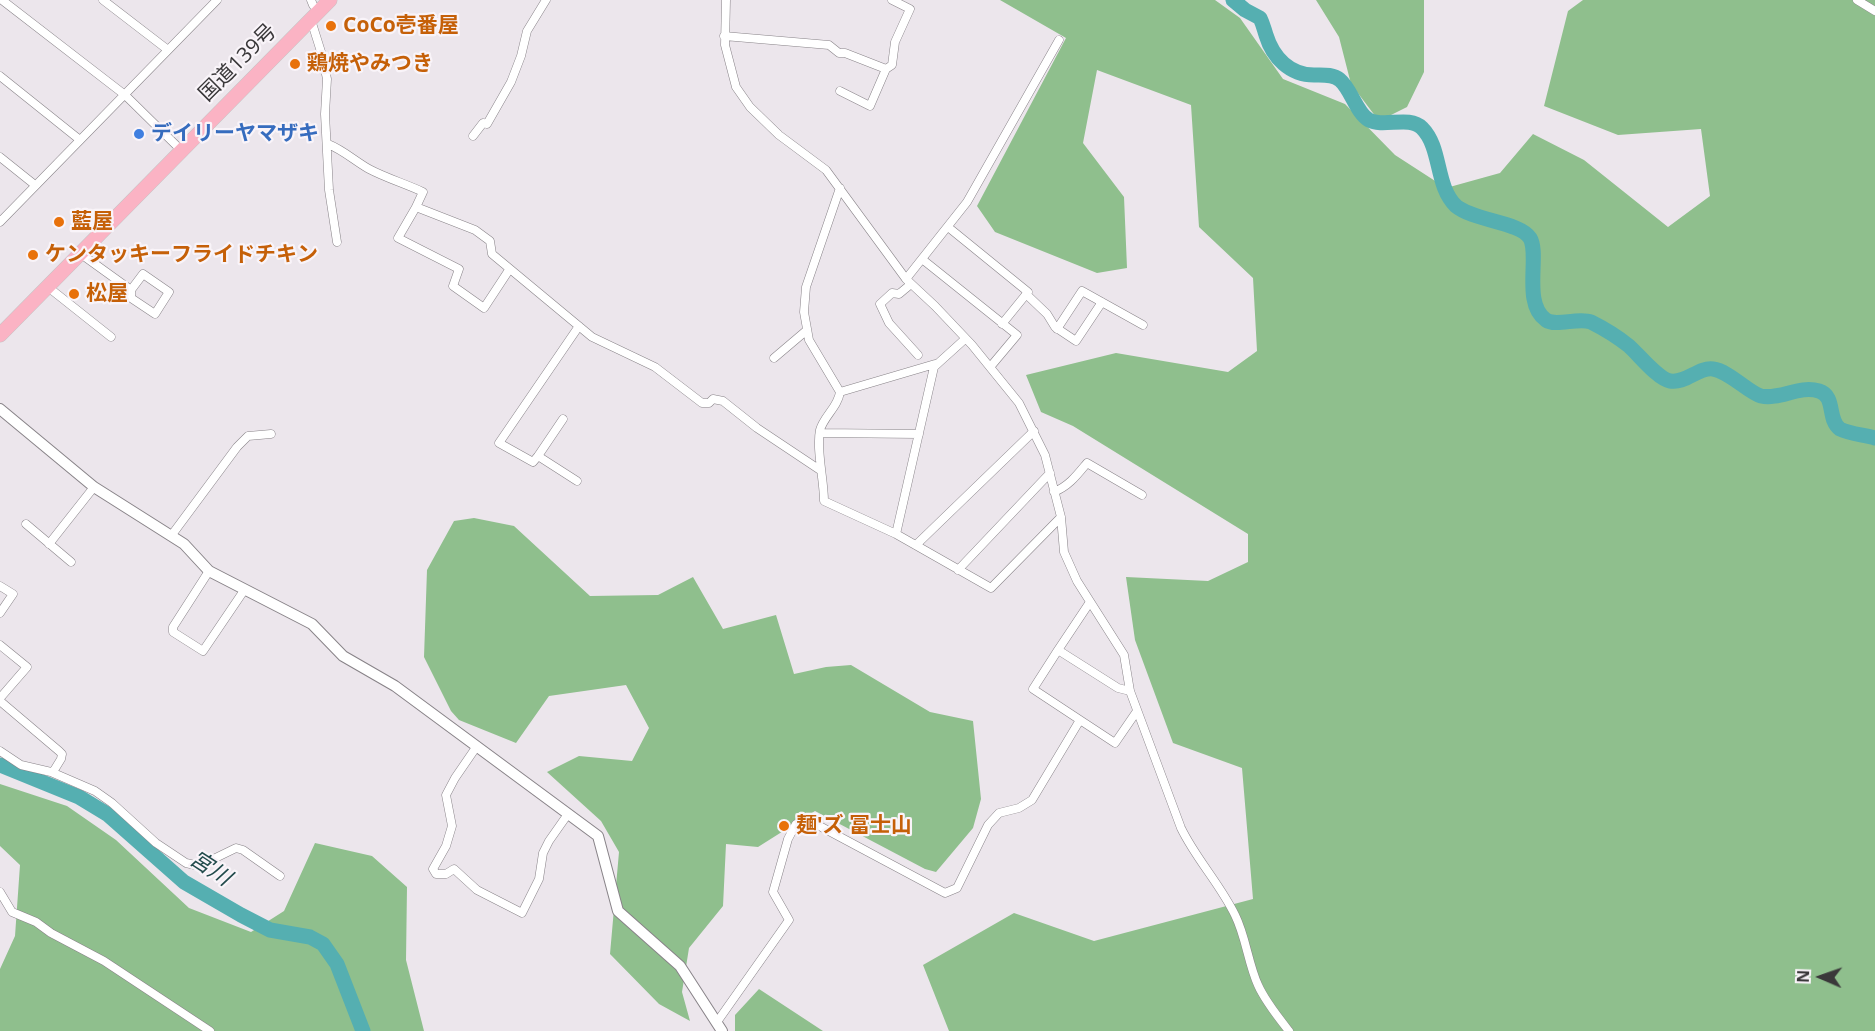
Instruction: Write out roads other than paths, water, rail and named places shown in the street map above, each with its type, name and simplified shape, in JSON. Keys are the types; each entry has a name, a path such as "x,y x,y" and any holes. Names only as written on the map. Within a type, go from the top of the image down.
{"highway":[{"name":"国道139号","path":"0,323 330,0"},
{"name":"国道139号","path":"0,335 81,254 314,2"}],"street":[{"path":"2,0 124,95 178,148"},
{"path":"103,0 168,50"},
{"path":"472,136 480,124 487,124 511,82 527,31 546,0"},
{"path":"726,0 724,36 736,87 750,107 779,135 826,170 909,281 991,366 1019,403 1045,455 1061,517 1064,552 1077,581 1124,655 1130,691 1187,842 1224,894 1236,916 1246,941 1258,986 1289,1031"},
{"path":"840,90 870,106 886,69 892,65 896,42 910,9 892,0"},
{"path":"1857,0 1875,11"},
{"path":"0,222 212,2"},
{"path":"310,20 322,55 327,79 325,114 329,190 337,242"},
{"path":"724,36 829,45 838,53 844,53 886,69"},
{"path":"918,355 889,323 880,304 892,293 899,294 922,259 967,202 1059,40"},
{"path":"0,76 80,140"},
{"path":"328,144 344,151 354,160 380,174 423,192 398,238 459,269 453,286 484,308 509,270"},
{"path":"0,157 35,185"},
{"path":"840,188 806,287 804,312 810,340 840,392 839,400 820,429 820,470 824,484 824,501 896,534 991,588 1061,517"},
{"path":"416,207 475,230 490,241 492,255 592,337 655,367 702,403 709,403 713,399 723,401 757,428 820,470"},
{"path":"948,227 1028,292 1026,294 1047,314 1057,329 1076,341 1102,302"},
{"path":"81,254 131,290"},
{"path":"922,259 1017,335 991,366"},
{"path":"143,274 169,292 155,314 131,298 131,290 143,274"},
{"path":"48,287 111,337"},
{"path":"1057,329 1082,291 1143,325"},
{"path":"1002,324 1026,294"},
{"path":"563,419 533,462 499,443 579,326"},
{"path":"774,358 807,330"},
{"path":"840,392 935,364 964,339"},
{"path":"896,534 935,364"},
{"path":"0,409 94,488 184,544 209,571 312,624 343,657 395,686 598,836 618,911 680,966 719,1027 789,920 773,892 788,839 796,824 812,822 945,893 957,888 988,825 999,813 1019,808 1032,800 1080,720"},
{"path":"916,545 1034,431"},
{"path":"820,433 919,434"},
{"path":"171,536 242,441 248,436 272,434"},
{"path":"538,456 577,481"},
{"path":"1054,492 1062,489 1075,478 1087,463 1142,495"},
{"path":"958,570 1050,472"},
{"path":"49,544 94,488"},
{"path":"26,524 71,562"},
{"path":"209,571 173,627 173,632 203,651 244,589"},
{"path":"0,586 13,594 0,613"},
{"path":"1090,602 1033,688 1115,743 1137,711"},
{"path":"0,645 27,668 0,700 62,754 53,772"},
{"path":"1058,650 1118,688 1130,691"},
{"path":"477,746 446,795 452,826 446,846 433,869 436,874 446,874 454,869 477,890 522,913 539,879 543,853 568,814"},
{"path":"0,751 21,765 53,772 95,791 112,803 156,843 186,863 199,866 236,848 243,850 280,876"},
{"path":"0,892 12,912 36,922 51,933 104,961 210,1031"}],"waterway":[{"path":"1233,0 1260,18 1273,51 1284,64 1297,72 1337,78 1344,84 1361,112 1369,120 1382,123 1410,122 1422,128 1433,146 1449,198 1456,206 1474,215 1517,228 1530,238 1533,245 1535,303 1539,313 1546,320 1555,323 1591,322 1625,343 1654,371 1670,381 1681,380 1702,370 1713,369 1726,374 1761,396 1768,397 1804,390 1819,391 1828,398 1834,420 1840,429 1875,438"},
{"name":"宮川","path":"0,765 79,797 107,814 184,882 241,915 270,930 310,937 323,944 337,964 363,1031"}],"place":[{"name":"CoCo壱番屋","path":"331,26"},
{"name":"鶏焼やみつき","path":"295,64"},
{"name":"デイリーヤマザキ","path":"139,134"},
{"name":"藍屋","path":"59,222"},
{"name":"ケンタッキーフライドチキン","path":"33,255"},
{"name":"松屋","path":"74,294"},
{"name":"麺'ズ 冨士山","path":"784,826"}]}
